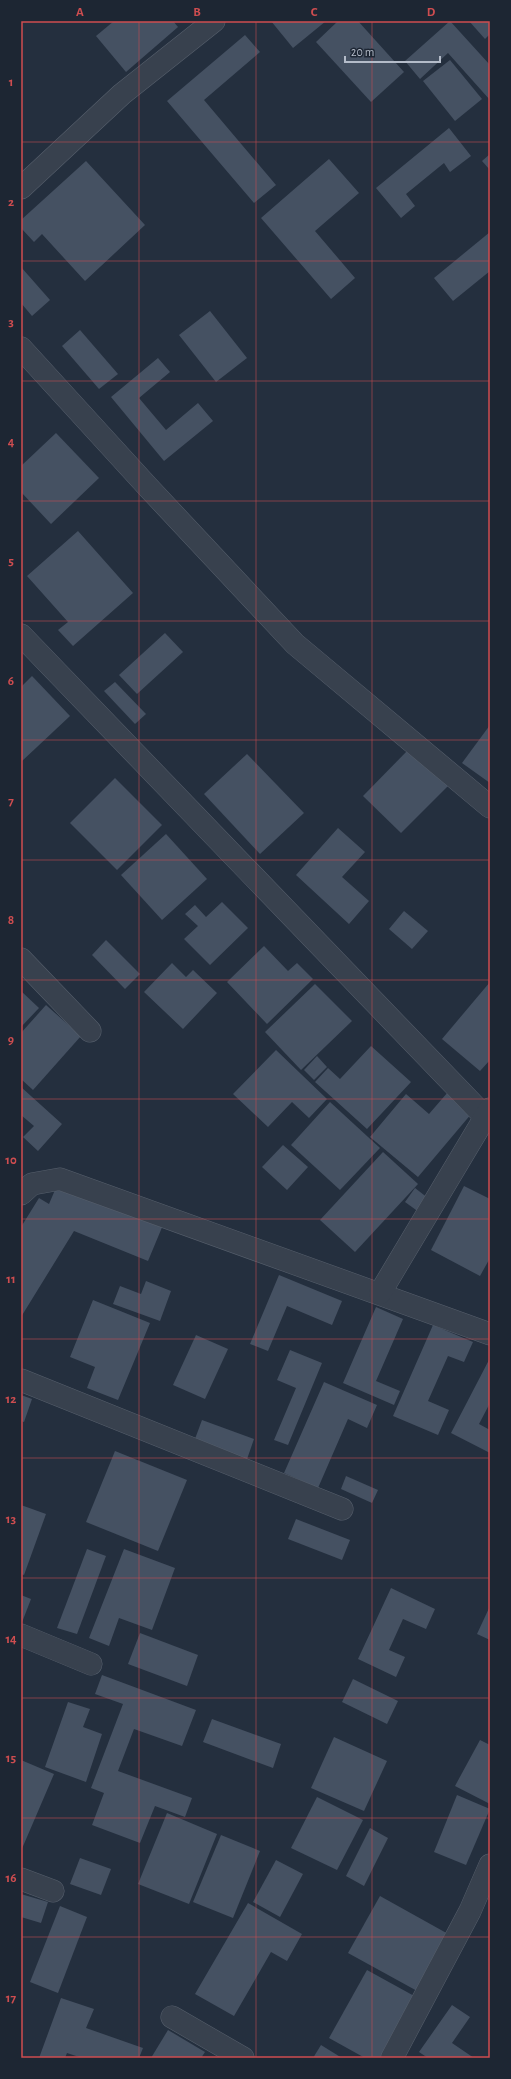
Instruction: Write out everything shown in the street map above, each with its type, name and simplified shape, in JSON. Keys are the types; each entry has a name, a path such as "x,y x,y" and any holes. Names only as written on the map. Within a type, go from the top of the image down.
{"street":[{"path":"21,188 122,94 214,21"},
{"path":"21,348 147,486 295,644 490,807"},
{"path":"21,635 488,1116 380,1293"},
{"path":"21,959 90,1031"},
{"path":"21,1194 32,1184 60,1179 380,1293 490,1334"},
{"path":"21,1380 342,1509"},
{"path":"21,1635 91,1664"},
{"path":"392,2058 470,1911 490,1865"},
{"path":"21,1879 53,1891"},
{"path":"172,2017 243,2058"}],"building":[{"path":"114,21 173,21 178,27 126,72 96,36"},
{"path":"271,21 326,21 293,48"},
{"path":"338,21 358,21 404,72 371,102 316,42"},
{"path":"450,21 490,65 490,100 448,53 420,79 405,61"},
{"path":"469,21 490,21 490,34 485,39"},
{"path":"245,35 260,52 204,100 276,185 254,203 167,101"},
{"path":"450,60 482,99 455,121 423,81"},
{"path":"449,128 471,156 450,172 444,163 406,194 415,206 401,218 376,188"},
{"path":"490,154 490,170 482,161"},
{"path":"329,159 359,193 315,231 355,278 331,299 261,218"},
{"path":"86,161 145,225 85,281 42,234 34,242 21,228 21,220"},
{"path":"490,232 490,271 453,301 434,278"},
{"path":"21,267 50,300 32,316 21,303"},
{"path":"210,311 247,358 216,382 179,335"},
{"path":"80,330 118,374 99,389 62,346"},
{"path":"158,358 170,372 139,398 166,430 198,403 213,421 164,461 111,397"},
{"path":"56,433 99,478 51,524 21,492 21,466"},
{"path":"78,531 133,593 73,646 58,630 68,622 27,576"},
{"path":"165,633 183,652 137,694 119,675"},
{"path":"32,676 70,716 21,762 21,687"},
{"path":"115,682 146,714 135,724 104,691"},
{"path":"490,725 490,783 462,763"},
{"path":"409,749 448,786 401,833 363,796"},
{"path":"247,754 304,813 260,854 204,794"},
{"path":"115,778 162,825 117,870 70,823"},
{"path":"338,828 365,852 342,877 369,901 349,924 296,875"},
{"path":"166,834 207,879 162,920 121,875"},
{"path":"222,902 248,928 210,965 184,939 198,926 185,914 195,905 206,917"},
{"path":"404,911 428,931 412,949 389,929"},
{"path":"106,940 140,974 125,989 92,955"},
{"path":"264,946 288,971 297,963 313,979 267,1024 227,982"},
{"path":"172,963 186,977 193,970 217,993 183,1029 144,992"},
{"path":"490,982 490,1060 480,1071 442,1039"},
{"path":"315,984 352,1021 301,1070 265,1032"},
{"path":"21,991 39,1008 21,1027"},
{"path":"46,1005 81,1036 33,1090 21,1079 21,1033"},
{"path":"371,1046 411,1082 367,1129 315,1082 328,1068 340,1079"},
{"path":"276,1050 327,1099 309,1118 292,1102 268,1127 233,1094"},
{"path":"317,1056 327,1067 314,1080 304,1070"},
{"path":"21,1087 62,1124 38,1151 23,1137 34,1126 21,1115"},
{"path":"448,1092 472,1113 418,1177 370,1137 406,1094 429,1114"},
{"path":"330,1102 380,1148 340,1190 291,1145"},
{"path":"283,1145 308,1167 287,1190 262,1167"},
{"path":"383,1152 418,1184 355,1252 320,1220"},
{"path":"58,1183 163,1225 148,1261 74,1231 21,1317 21,1227 39,1198 49,1204"},
{"path":"464,1186 490,1199 490,1258 480,1276 431,1250"},
{"path":"415,1188 433,1202 423,1215 405,1202"},
{"path":"279,1275 342,1301 332,1325 287,1306 268,1351 250,1344"},
{"path":"146,1281 171,1291 160,1321 113,1304 120,1286 141,1294"},
{"path":"93,1300 150,1323 118,1400 87,1388 95,1367 70,1357"},
{"path":"376,1307 403,1319 376,1381 400,1391 394,1405 343,1383"},
{"path":"433,1325 473,1342 464,1362 448,1356 428,1401 449,1410 438,1435 393,1416"},
{"path":"196,1335 228,1349 205,1399 173,1385"},
{"path":"290,1350 322,1363 288,1445 274,1440 296,1388 277,1380"},
{"path":"490,1358 490,1403 479,1424 490,1430 490,1453 451,1433"},
{"path":"324,1382 377,1405 367,1428 348,1419 318,1488 284,1473"},
{"path":"21,1395 32,1399 24,1422 21,1421"},
{"path":"202,1420 254,1439 245,1465 192,1447"},
{"path":"115,1451 187,1480 158,1551 86,1522"},
{"path":"346,1476 378,1490 372,1503 341,1489"},
{"path":"21,1505 46,1514 24,1575 21,1574"},
{"path":"296,1519 350,1540 342,1560 288,1539"},
{"path":"87,1549 106,1556 77,1634 57,1628"},
{"path":"124,1549 175,1568 152,1630 119,1618 109,1646 89,1638"},
{"path":"391,1588 435,1609 426,1629 403,1619 389,1650 405,1657 396,1677 358,1659"},
{"path":"21,1595 31,1599 21,1625"},
{"path":"490,1606 490,1640 477,1634"},
{"path":"140,1633 198,1655 187,1686 128,1664"},
{"path":"102,1675 196,1710 182,1746 134,1729 118,1771 192,1798 185,1817 155,1806 140,1843 92,1825 104,1793 91,1788 123,1704 95,1694"},
{"path":"353,1679 398,1701 387,1724 342,1702"},
{"path":"68,1702 90,1709 83,1727 102,1734 86,1782 45,1767"},
{"path":"212,1719 281,1744 273,1768 203,1742"},
{"path":"334,1737 387,1761 364,1811 311,1788"},
{"path":"480,1740 490,1745 490,1804 455,1786"},
{"path":"21,1760 54,1774 21,1851 22,1785"},
{"path":"457,1795 490,1809 466,1865 434,1852"},
{"path":"317,1797 363,1820 337,1870 291,1848"},
{"path":"167,1813 217,1834 189,1904 138,1884"},
{"path":"370,1828 388,1838 364,1886 346,1876"},
{"path":"221,1835 260,1851 233,1918 193,1902"},
{"path":"80,1858 111,1869 101,1895 70,1884"},
{"path":"276,1860 303,1874 280,1917 253,1902"},
{"path":"21,1894 48,1902 41,1923 21,1917"},
{"path":"380,1896 450,1935 419,1992 348,1953"},
{"path":"248,1903 302,1934 287,1961 271,1952 234,2016 195,1994"},
{"path":"60,1906 87,1917 58,1993 30,1982"},
{"path":"367,1970 416,1997 382,2058 365,2058 329,2038"},
{"path":"61,1998 94,2009 86,2028 143,2048 139,2058 82,2058 67,2053 65,2058 39,2058"},
{"path":"452,2005 470,2017 452,2043 474,2058 428,2058 419,2052"},
{"path":"168,2030 205,2052 201,2058 151,2058"},
{"path":"321,2045 342,2058 313,2058"}]}
